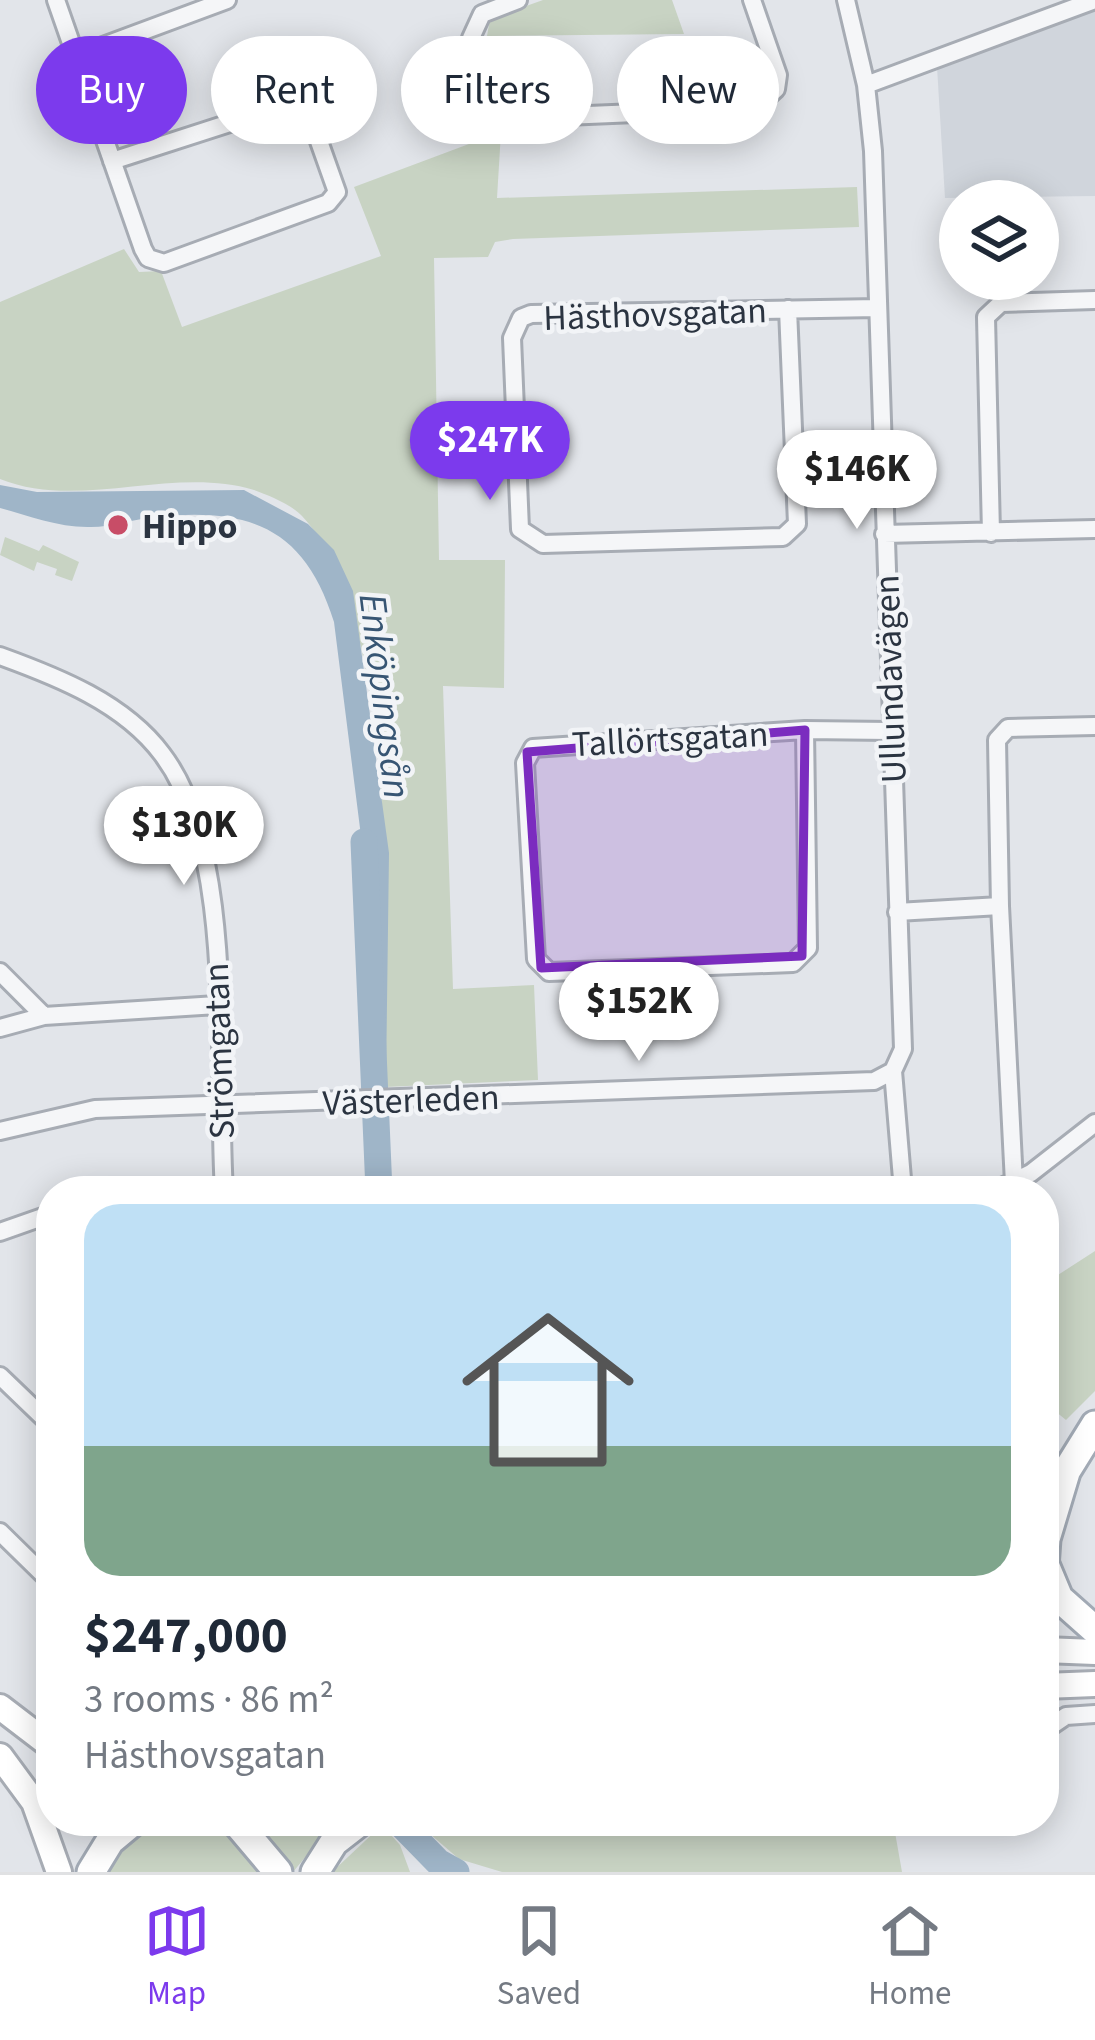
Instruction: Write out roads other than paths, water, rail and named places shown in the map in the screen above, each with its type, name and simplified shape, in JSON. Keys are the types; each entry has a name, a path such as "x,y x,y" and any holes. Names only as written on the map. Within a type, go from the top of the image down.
{"main road":[{"path":"1059,1483 1095,1425"},
{"path":"1059,1502 1067,1469"},
{"path":"1059,1598 1095,1630"},
{"path":"1059,1651 1095,1652"},
{"path":"1059,1685 1095,1684"},
{"path":"0,1707 36,1735"},
{"path":"0,1756 36,1808"},
{"path":"46,1836 58,1872"},
{"path":"91,1872 116,1836"},
{"path":"248,1836 278,1872"},
{"path":"315,1872 342,1836"}],"street":[{"path":"56,0 69,36"},
{"path":"130,36 227,0"},
{"path":"518,0 482,14 471,38 497,106 517,118 755,108 776,88 778,75 752,0"},
{"name":"Ullundavägen","path":"846,0 866,86 878,308 903,1049 893,1071 902,1176"},
{"path":"866,86 1095,0"},
{"path":"106,144 112,161 148,258 164,263 328,203 337,192 312,110 304,99 112,161"},
{"path":"991,533 986,317 1001,303 1095,300"},
{"name":"Hästhovsgatan","path":"788,309 797,524 792,533 543,544 520,529 512,338 521,318 788,309 878,308"},
{"path":"884,535 1095,529"},
{"name":"Strömgatan","path":"0,656 100,699 161,751 193,804 209,868 223,1176"},
{"path":"1014,1176 997,740 1008,728 1095,726"},
{"name":"Tallörtsgatan","path":"805,730 808,948 802,956 793,963 549,972 541,968 536,959 527,752 541,745 805,730 890,731"},
{"path":"897,912 1000,906"},
{"path":"0,972 44,1016"},
{"path":"0,1028 44,1016 217,1005"},
{"name":"Västerleden","path":"0,1132 94,1108 401,1101 874,1081 893,1071"},
{"path":"1023,1176 1095,1123"},
{"path":"0,1232 36,1219"},
{"path":"0,1376 36,1411"},
{"path":"0,1532 36,1567"},
{"path":"1059,1721 1095,1714"}],"water":[{"path":"0,485 37,492 244,490 308,524 334,550 353,591 389,853 386,1079 371,1080 375,947 334,622 307,565 290,545 246,521 189,515 99,527 68,526 0,508"}],"waterway":[{"name":"Enköpingsån","path":"364,842 378,1176"},
{"name":"Enköpingsån","path":"413,1836 438,1862 456,1872"}],"place":[{"name":"Hippo","path":"118,525"}]}
